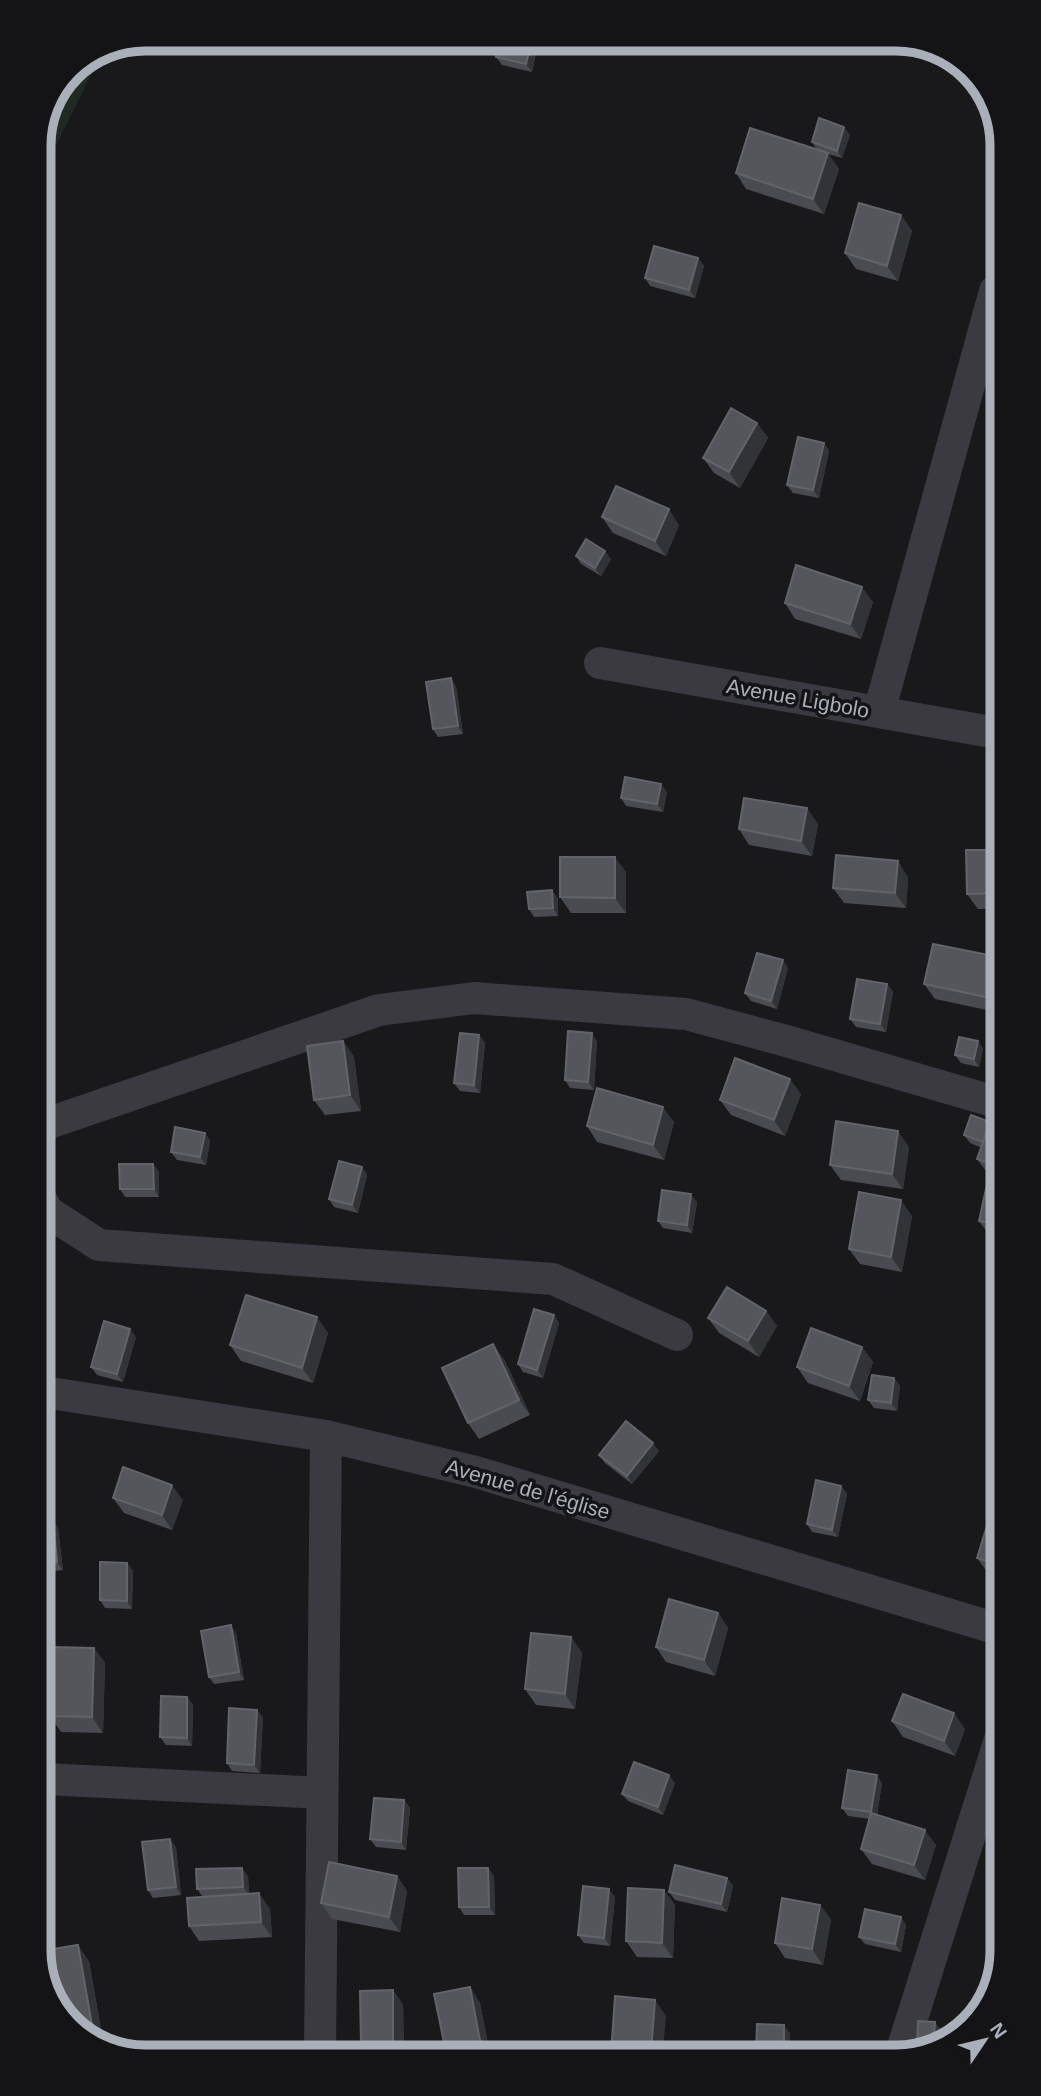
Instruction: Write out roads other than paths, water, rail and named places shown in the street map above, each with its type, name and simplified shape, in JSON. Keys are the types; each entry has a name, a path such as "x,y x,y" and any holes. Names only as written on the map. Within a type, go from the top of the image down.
{"street":[{"path":"879,712 990,309"},
{"name":"Avenue Ligbolo","path":"600,663 990,732"},
{"path":"51,1122 379,1010 474,998 686,1014 990,1100"},
{"path":"51,1214 99,1245 552,1279 677,1335"},
{"name":"Avenue de l'église","path":"51,1393 326,1436 476,1472 990,1627"},
{"path":"320,2045 326,1436"},
{"path":"904,2044 990,1771"},
{"path":"51,1779 322,1793"}]}
